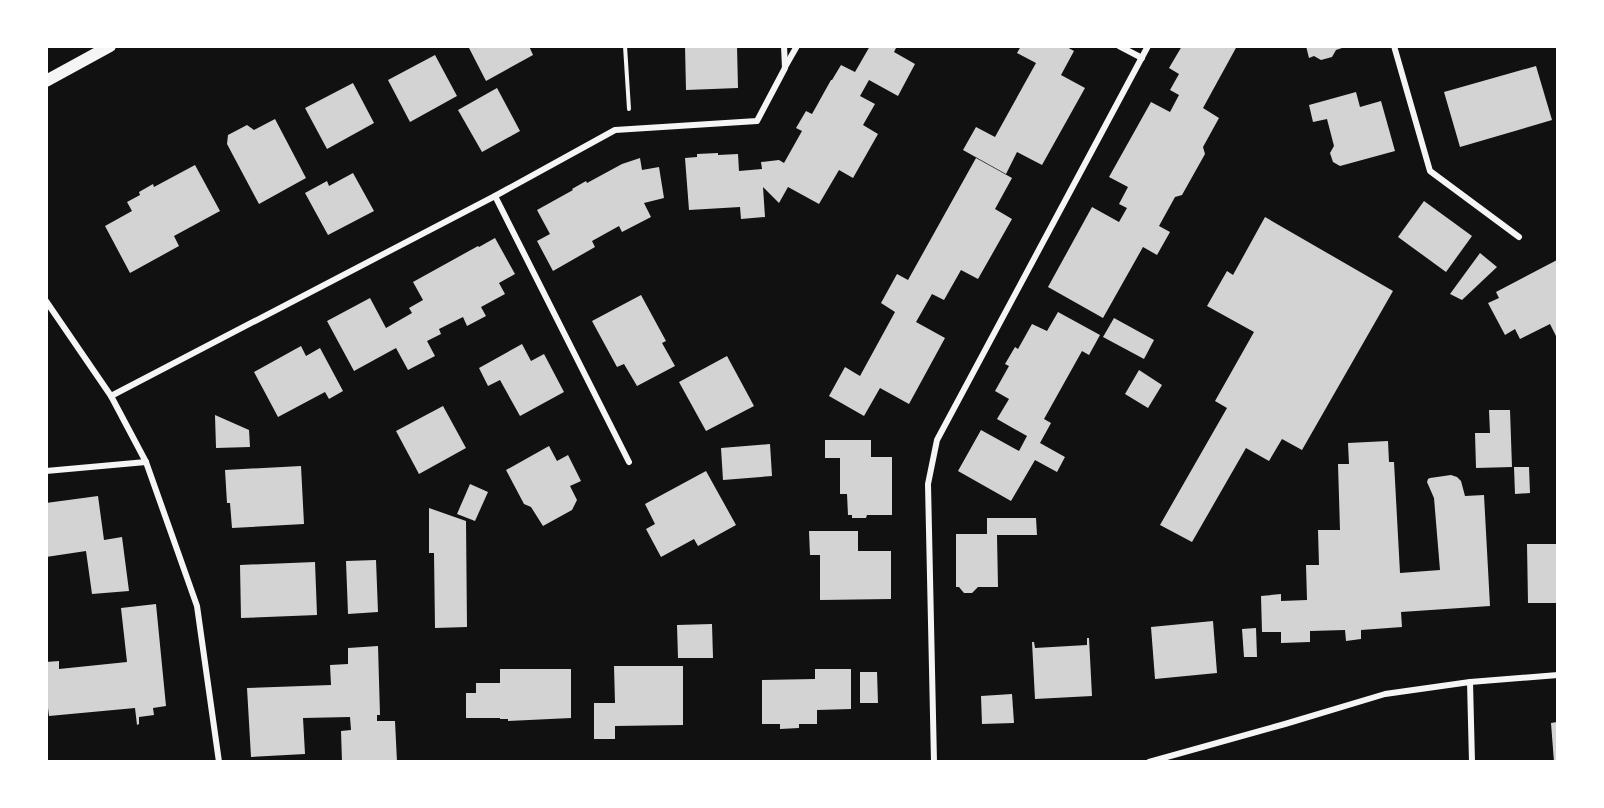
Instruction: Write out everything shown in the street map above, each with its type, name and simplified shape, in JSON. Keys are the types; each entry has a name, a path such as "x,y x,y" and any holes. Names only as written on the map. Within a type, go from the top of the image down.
{"main road":[{"path":"46,81 110,46"}],"street":[{"path":"784,46 785,68"},
{"path":"111,396 495,196 615,130 757,121 796,46"},
{"path":"1119,46 1142,58"},
{"path":"934,762 928,483 937,440 1148,46"},
{"path":"1394,46 1430,171 1519,237"},
{"path":"495,196 629,462"},
{"path":"46,301 111,396 146,462 197,606 219,762"},
{"path":"46,471 146,462"},
{"path":"1149,762 1385,694 1470,682 1557,675"},
{"path":"1470,682 1472,762"}],"path":[{"path":"626,46 631,129"}],"building":[{"path":"468,46 529,46 533,55 486,81"},
{"path":"685,46 737,46 738,88 686,90"},
{"path":"870,46 897,46 894,52 915,64 898,96 869,80 860,96 875,104 863,125 878,134 853,178 839,170 819,204 788,187 779,203 763,187 765,217 741,219 740,207 689,210 685,158 697,157 697,154 738,154 739,171 762,169 761,162 779,160 784,163 802,131 796,128 806,111 812,114 841,65 855,72"},
{"path":"1021,46 1065,46 1074,51 1061,75 1085,88 1042,165 1017,152 1006,174 963,150 976,127 995,137 1036,63 1017,53"},
{"path":"1182,46 1237,46 1203,108 1219,118 1203,147 1205,154 1182,195 1175,197 1159,226 1170,232 1157,255 1143,247 1103,318 1048,287 1092,207 1119,222 1127,208 1119,204 1128,187 1109,177 1151,102 1170,112 1179,95 1170,90 1179,74 1169,68"},
{"path":"1306,46 1345,47 1336,50 1332,57 1321,60 1314,56 1309,58"},
{"path":"435,55 457,96 410,122 388,80"},
{"path":"1536,66 1552,120 1460,147 1444,92"},
{"path":"353,83 374,123 327,149 305,108"},
{"path":"497,88 520,131 482,152 458,110"},
{"path":"1356,92 1360,107 1381,101 1395,151 1340,166 1333,162 1330,153 1334,146 1327,119 1313,122 1309,105"},
{"path":"275,119 306,178 259,204 227,144 228,135 247,125 254,130"},
{"path":"640,158 642,170 659,167 664,198 644,203 651,217 622,232 619,226 592,241 595,247 553,271 537,241 550,234 537,210 586,181 587,183 622,164"},
{"path":"976,158 1012,178 995,209 1012,219 978,279 961,270 944,300 932,294 916,322 945,338 909,404 880,388 864,416 829,396 845,367 860,376 895,312 881,303 897,274 908,280"},
{"path":"195,165 220,211 174,236 179,246 130,273 105,226 132,211 127,202 140,195 139,192 153,184 154,187"},
{"path":"353,173 374,211 328,235 305,193 327,181 329,186"},
{"path":"1424,201 1472,236 1446,272 1398,237"},
{"path":"1265,217 1393,291 1302,450 1282,439 1269,461 1246,448 1192,542 1160,525 1227,408 1215,401 1254,332 1207,306 1227,271 1233,275"},
{"path":"495,238 515,274 499,283 505,294 481,307 486,316 467,326 463,317 439,329 441,334 427,341 435,356 408,370 396,348 354,371 327,321 370,298 386,328 412,313 409,308 423,300 413,282"},
{"path":"1480,253 1497,267 1462,300 1450,294"},
{"path":"1557,260 1557,338 1550,324 1520,339 1515,329 1505,335 1488,303 1499,298 1496,292"},
{"path":"641,295 666,341 662,343 675,366 637,386 624,364 617,367 592,321"},
{"path":"1058,312 1100,335 1089,355 1082,351 1044,419 1051,423 1040,443 1065,457 1057,472 1035,460 1011,501 958,471 981,430 1019,451 1027,436 997,419 1009,399 995,391 1009,366 1005,364 1015,347 1018,349 1032,324 1047,331"},
{"path":"1114,318 1154,340 1144,359 1103,337"},
{"path":"522,344 531,361 544,354 564,392 520,416 500,380 488,386 479,368"},
{"path":"301,346 306,356 320,348 343,391 329,399 325,392 278,417 254,372"},
{"path":"727,356 754,406 706,431 679,382"},
{"path":"1139,370 1162,385 1148,408 1125,394"},
{"path":"443,406 466,448 419,474 396,431"},
{"path":"1489,410 1510,410 1512,467 1476,468 1475,433 1490,433"},
{"path":"215,415 249,430 250,447 216,448"},
{"path":"825,440 871,440 871,457 892,457 892,515 867,515 866,518 852,518 852,515 848,515 847,494 840,494 840,458 825,458"},
{"path":"1388,441 1389,462 1394,462 1400,573 1440,570 1434,498 1427,482 1430,478 1451,475 1457,477 1461,481 1465,496 1484,495 1490,606 1401,612 1402,627 1361,630 1361,639 1346,641 1345,630 1310,631 1310,642 1281,643 1281,632 1262,632 1261,596 1281,594 1281,601 1307,600 1306,565 1319,565 1318,530 1340,530 1338,464 1349,464 1348,443"},
{"path":"770,444 772,476 723,480 721,448"},
{"path":"549,446 557,461 568,455 581,481 570,486 577,500 572,510 543,526 531,507 524,504 506,470"},
{"path":"301,466 304,524 232,528 230,503 227,503 225,470"},
{"path":"1514,467 1529,467 1530,493 1515,494"},
{"path":"706,471 736,525 698,546 694,539 661,557 646,529 655,524 645,504"},
{"path":"470,484 488,492 475,521 457,514"},
{"path":"98,496 104,540 122,537 129,591 92,594 86,551 46,557 46,503"},
{"path":"429,508 466,521 467,627 435,628 434,553 429,553"},
{"path":"987,518 1036,518 1037,535 997,535 998,587 978,587 972,593 964,593 956,587 956,534 987,534"},
{"path":"809,531 858,531 858,551 891,551 891,599 820,600 820,555 810,555"},
{"path":"1527,544 1557,544 1557,603 1528,603"},
{"path":"376,560 378,612 348,614 346,561"},
{"path":"315,562 317,615 241,618 240,565"},
{"path":"156,604 166,706 153,708 154,715 139,717 137,725 135,708 49,716 46,662 59,661 59,669 127,662 121,608"},
{"path":"1213,621 1217,673 1155,679 1151,627"},
{"path":"712,624 713,658 678,658 677,625"},
{"path":"1256,628 1257,657 1244,657 1242,629"},
{"path":"1087,638 1089,638 1092,696 1035,699 1032,642 1035,648 1087,645"},
{"path":"378,646 380,715 377,715 377,721 395,721 397,762 342,762 341,731 351,730 350,717 303,718 305,754 251,757 247,688 331,685 330,665 348,664 348,648"},
{"path":"614,666 683,666 683,725 615,726 615,739 594,739 594,703 615,703"},
{"path":"500,669 571,669 571,718 508,721 508,719 500,718 466,718 466,693 476,693 476,683 500,683"},
{"path":"815,669 851,669 851,709 817,710 817,724 799,724 799,728 780,729 780,724 762,724 762,680 815,679"},
{"path":"860,672 877,672 878,703 860,703"},
{"path":"1012,694 1014,723 982,724 981,696"},
{"path":"1557,722 1557,762 1554,762 1551,723"}]}
